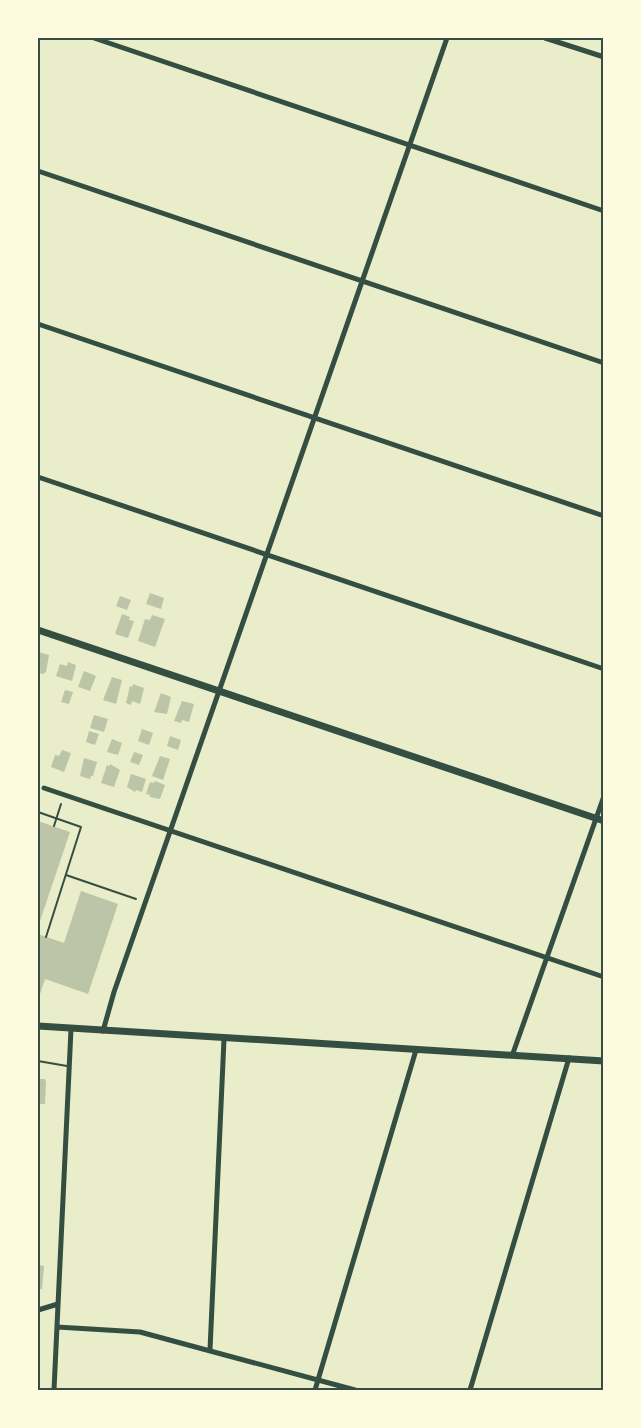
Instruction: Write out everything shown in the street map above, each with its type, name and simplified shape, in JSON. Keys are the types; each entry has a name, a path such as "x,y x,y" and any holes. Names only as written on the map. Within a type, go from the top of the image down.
{"street":[{"path":"94,38 603,210"},
{"path":"103,1031 114,992 447,38"},
{"path":"545,38 603,57"},
{"path":"38,171 603,363"},
{"path":"38,324 603,516"},
{"path":"38,477 603,669"},
{"path":"38,630 603,821"},
{"path":"44,788 603,977"},
{"path":"512,1056 603,796"},
{"path":"38,1026 603,1061"},
{"path":"54,1390 71,1029"},
{"path":"210,1350 224,1039"},
{"path":"315,1390 416,1050"},
{"path":"470,1390 569,1058"},
{"path":"38,1310 58,1304"},
{"path":"57,1327 140,1332 355,1390"}],"lane":[{"path":"38,1061 68,1066"}],"path":[{"path":"54,826 61,804"},
{"path":"38,812 81,827 46,937"},
{"path":"66,875 136,899"}],"building":[{"path":"150,593 164,598 161,609 146,604"},
{"path":"120,596 131,600 127,610 116,606"},
{"path":"122,614 134,621 128,638 115,634"},
{"path":"152,615 165,619 155,647 138,641 145,619 150,620"},
{"path":"39,652 49,655 46,672 43,674 39,673 41,670 38,669"},
{"path":"68,662 76,665 72,681 56,676 60,664 67,666"},
{"path":"84,671 96,676 90,691 78,687"},
{"path":"112,677 122,680 116,704 103,700"},
{"path":"133,684 144,688 140,704 132,701 131,705 126,703 130,686 132,687"},
{"path":"65,690 73,692 69,704 61,702"},
{"path":"161,693 171,697 167,714 154,712"},
{"path":"182,701 194,704 189,722 174,721"},
{"path":"94,715 108,719 104,732 90,728"},
{"path":"142,729 153,733 149,745 138,741"},
{"path":"89,731 99,734 95,745 86,742"},
{"path":"170,736 181,740 178,750 167,746"},
{"path":"112,739 122,743 118,755 107,752"},
{"path":"62,750 71,753 64,772 51,767 55,755 59,756"},
{"path":"134,752 143,755 139,765 130,762"},
{"path":"160,756 170,759 163,780 152,776"},
{"path":"84,758 97,762 90,779 80,776"},
{"path":"110,764 120,770 114,787 101,783 107,765 110,766"},
{"path":"131,774 146,779 142,792 136,790 135,792 127,787"},
{"path":"155,781 165,785 160,799 146,794 150,782"},
{"path":"38,821 70,832 38,927"},
{"path":"81,891 118,904 88,994 45,979 38,1000 38,934 64,943"},
{"path":"38,1079 45,1079 45,1104 38,1104"},
{"path":"38,1265 44,1266 42,1289 38,1289"}]}
